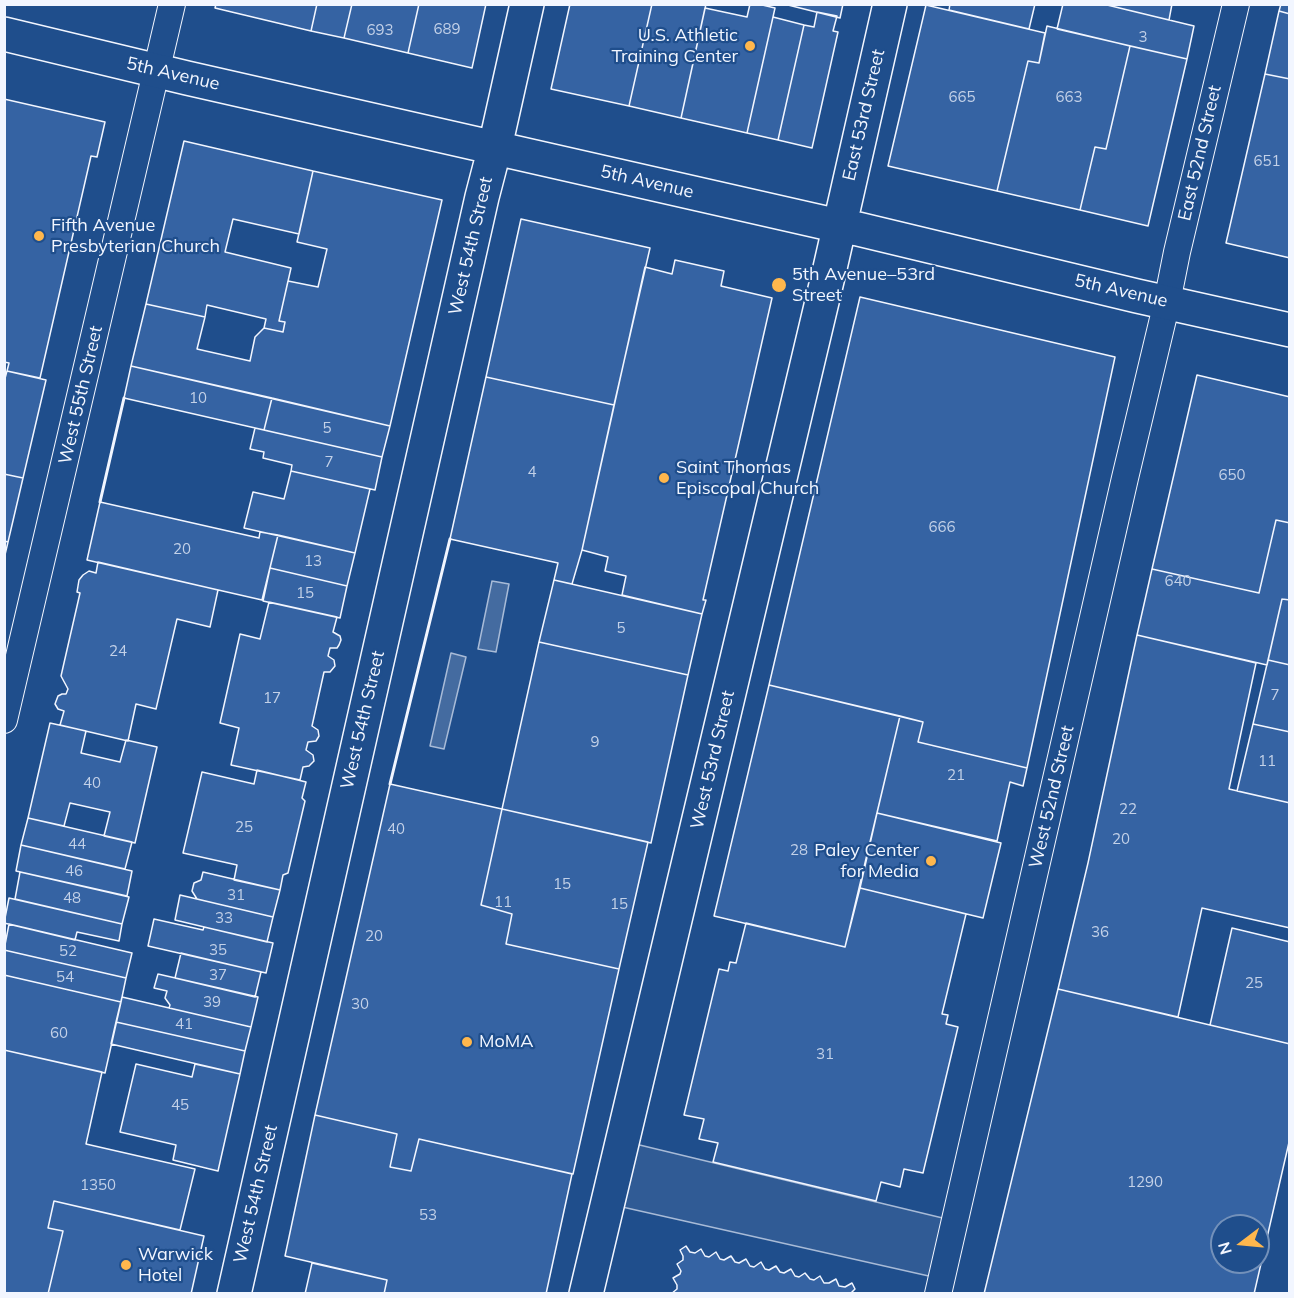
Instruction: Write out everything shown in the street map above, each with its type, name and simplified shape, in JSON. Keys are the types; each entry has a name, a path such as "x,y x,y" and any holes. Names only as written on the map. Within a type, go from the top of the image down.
{"main road":[{"name":"West 54th Street","path":"234,1293 527,4"},
{"name":"East 53rd Street","path":"839,226 890,4"},
{"name":"5th Avenue","path":"4,34 156,71 839,226 870,231 1290,330"},
{"name":"West 53rd Street","path":"586,1293 839,226"}],"street":[{"name":"West 55th Street","path":"4,720 172,4"},
{"name":"East 52nd Street","path":"1167,302 1179,240 1236,4"},
{"name":"West 52nd Street","path":"938,1293 1167,302"}],"shaded area":[{"path":"492,581 509,584 496,652 478,649"},
{"path":"451,653 466,657 444,749 430,746"},
{"path":"623,1141 955,1221 942,1279 609,1204"}],"building":[{"path":"216,4 317,4 311,31 215,8"},
{"path":"317,4 352,4 344,38 311,31"},
{"path":"352,4 419,4 408,53 344,38"},
{"path":"419,4 486,4 472,68 408,53"},
{"path":"570,4 652,4 629,106 551,89"},
{"path":"652,4 706,4 681,118 629,106"},
{"path":"750,4 775,8 747,133 681,118 705,8 747,17"},
{"path":"784,4 843,4 840,18"},
{"path":"950,4 1035,4 1029,29 949,10"},
{"path":"1063,4 1103,4 1194,26 1187,59 1057,29"},
{"path":"1103,4 1172,4 1169,20"},
{"path":"1281,4 1290,4 1290,14 1279,11"},
{"path":"926,5 1045,33 1039,63 1028,61 997,191 888,166"},
{"path":"1279,11 1290,14 1290,79 1265,74"},
{"path":"817,12 837,16 833,31 838,32 812,148 778,140 804,25 814,27"},
{"path":"773,17 804,25 778,140 747,133"},
{"path":"1047,26 1130,46 1106,149 1095,147 1080,210 997,191 1028,61 1039,63"},
{"path":"1130,46 1187,59 1148,226 1080,210 1095,147 1106,149"},
{"path":"1265,74 1290,79 1290,258 1226,243"},
{"name":"Fifth Avenue Presbyterian Church","path":"4,99 105,122 97,157 91,156 40,378 7,371 9,363 4,362"},
{"path":"184,141 313,171 299,234 233,219 225,252 291,268 279,321 285,322 283,332 264,328 266,319 207,305 205,317 146,304"},
{"path":"313,171 442,200 390,426 131,366 146,304 205,317 197,349 250,361 255,337 264,328 283,332 285,322 279,321 288,281 318,287 327,249 297,242"},
{"path":"521,219 650,248 614,405 486,377"},
{"name":"Saint Thomas Episcopal Church","path":"675,260 724,271 721,286 772,298 703,600 706,600 702,614 622,595 626,576 605,571 608,557 582,550 645,267 672,274"},
{"path":"860,297 1115,357 1027,768 918,742 923,722 769,685"},
{"path":"131,366 272,398 264,430 124,398"},
{"path":"7,371 46,380 23,478 4,474 4,382"},
{"path":"1197,375 1290,397 1290,523 1276,520 1259,593 1152,569"},
{"path":"486,377 614,405 582,550 572,584 554,580 558,563 450,539"},
{"path":"272,398 390,426 382,457 264,430"},
{"path":"255,428 382,457 375,490 291,471 292,465 263,458 264,452 250,449"},
{"path":"291,471 370,489 355,553 244,528 253,492 284,499"},
{"path":"4,474 23,478 8,542 4,541"},
{"path":"100,502 259,538 260,532 278,535 262,600 87,560"},
{"path":"1276,520 1290,523 1290,600 1282,599 1267,665 1137,635 1152,569 1259,593"},
{"path":"278,535 355,553 347,586 270,568"},
{"path":"4,541 8,542 4,559"},
{"path":"98,562 218,590 210,627 177,619 156,709 136,704 128,741 60,725 64,711 58,709 55,704 58,696 66,694 68,689 61,676 80,593 77,592 79,580 89,571 96,573"},
{"path":"270,568 347,586 340,618 263,601"},
{"path":"554,580 702,614 688,675 539,642"},
{"path":"1282,599 1290,600 1290,665 1268,660"},
{"path":"269,602 337,617 333,632 340,636 341,640 337,648 330,648 328,656 334,660 335,666 330,672 324,672 312,726 318,730 319,736 316,741 308,742 306,750 313,755 314,761 309,766 303,767 300,780 231,765 239,728 220,723 240,634 260,639"},
{"path":"1137,635 1256,663 1229,789 1290,803 1290,928 1202,908 1178,1017 1058,989 1088,863"},
{"path":"539,642 688,675 651,843 502,809"},
{"path":"1268,660 1290,665 1290,732 1253,724"},
{"path":"769,685 900,716 845,947 714,916"},
{"path":"900,716 923,722 918,742 1027,768 1023,786 1010,782 997,841 877,813"},
{"path":"50,723 86,731 81,753 120,762 126,740 157,747 135,843 104,836 110,812 70,803 64,826 28,818"},
{"path":"1253,724 1290,732 1290,803 1237,791"},
{"path":"257,770 306,782 302,798 305,801 288,873 283,875 280,890 234,880 237,865 183,853 202,772 254,784"},
{"name":"MoMA","path":"390,784 502,809 481,905 512,914 506,944 619,969 573,1174 419,1139 411,1171 390,1167 397,1134 315,1115"},
{"path":"502,809 648,842 619,969 506,944 512,914 481,905"},
{"name":"Paley Center for Media","path":"877,813 1001,843 983,918 860,888"},
{"path":"28,818 132,842 125,869 21,845"},
{"path":"21,845 132,871 127,896 16,871"},
{"path":"20,872 129,897 122,924 15,899"},
{"path":"203,872 280,890 273,917 197,899 192,891 194,883 201,880"},
{"path":"860,888 966,914 942,1014 948,1015 946,1024 958,1027 923,1173 904,1169 900,1187 881,1182 876,1201 713,1162 718,1143 699,1139 704,1119 684,1115 719,969 728,971 730,962 736,963 746,923 845,947"},
{"path":"180,895 273,917 267,942 175,920"},
{"path":"9,898 122,924 119,941 77,932 75,940 4,923"},
{"path":"154,919 203,930 204,927 273,943 266,973 148,946"},
{"path":"9,924 132,953 126,978 4,950"},
{"path":"1232,928 1290,942 1290,1044 1210,1025"},
{"path":"4,950 126,978 121,1002 4,975"},
{"path":"181,953 261,972 255,997 175,978"},
{"path":"158,974 258,997 251,1027 169,1008 170,1005 165,998 167,991 154,988"},
{"path":"4,975 121,1002 105,1073 4,1050"},
{"path":"1058,989 1290,1044 1290,1138 1270,1225 1270,1214 1210,1214 1210,1274 1259,1274 1254,1294 984,1294"},
{"path":"122,997 251,1027 245,1051 116,1022"},
{"path":"116,1022 245,1051 240,1074 111,1044"},
{"path":"4,1050 102,1072 86,1144 195,1169 180,1230 54,1201 48,1228 63,1231 48,1294 4,1294"},
{"path":"136,1064 192,1077 195,1064 240,1074 218,1171 173,1160 176,1145 120,1132"},
{"path":"315,1115 397,1134 390,1167 411,1171 419,1139 572,1174 546,1294 384,1294 387,1280 285,1256"},
{"name":"Warwick Hotel","path":"54,1201 204,1236 191,1294 48,1294 63,1231 48,1228"},
{"path":"686,1246 690,1252 695,1253 701,1249 705,1256 709,1257 716,1252 720,1259 724,1260 731,1256 735,1262 739,1263 746,1259 750,1266 754,1267 761,1262 765,1269 769,1270 776,1266 780,1272 784,1273 791,1269 795,1276 799,1277 805,1273 814,1280 820,1276 824,1283 836,1279 839,1286 845,1287 852,1283 855,1289 850,1294 671,1294 677,1289 673,1278 681,1271 677,1264 683,1260 680,1250"},
{"path":"312,1263 387,1280 384,1294 305,1294"}],"wall":[{"path":"100,502 124,398"},
{"path":"390,784 450,539"}],"place":[{"name":"U.S. Athletic Training Center","path":"750,46"},
{"name":"Fifth Avenue Presbyterian Church","path":"39,236"},
{"name":"5th Avenue–53rd Street","path":"779,285"},
{"name":"Saint Thomas Episcopal Church","path":"664,478"},
{"name":"Paley Center for Media","path":"931,861"},
{"name":"MoMA","path":"467,1042"},
{"name":"Warwick Hotel","path":"126,1265"}]}
